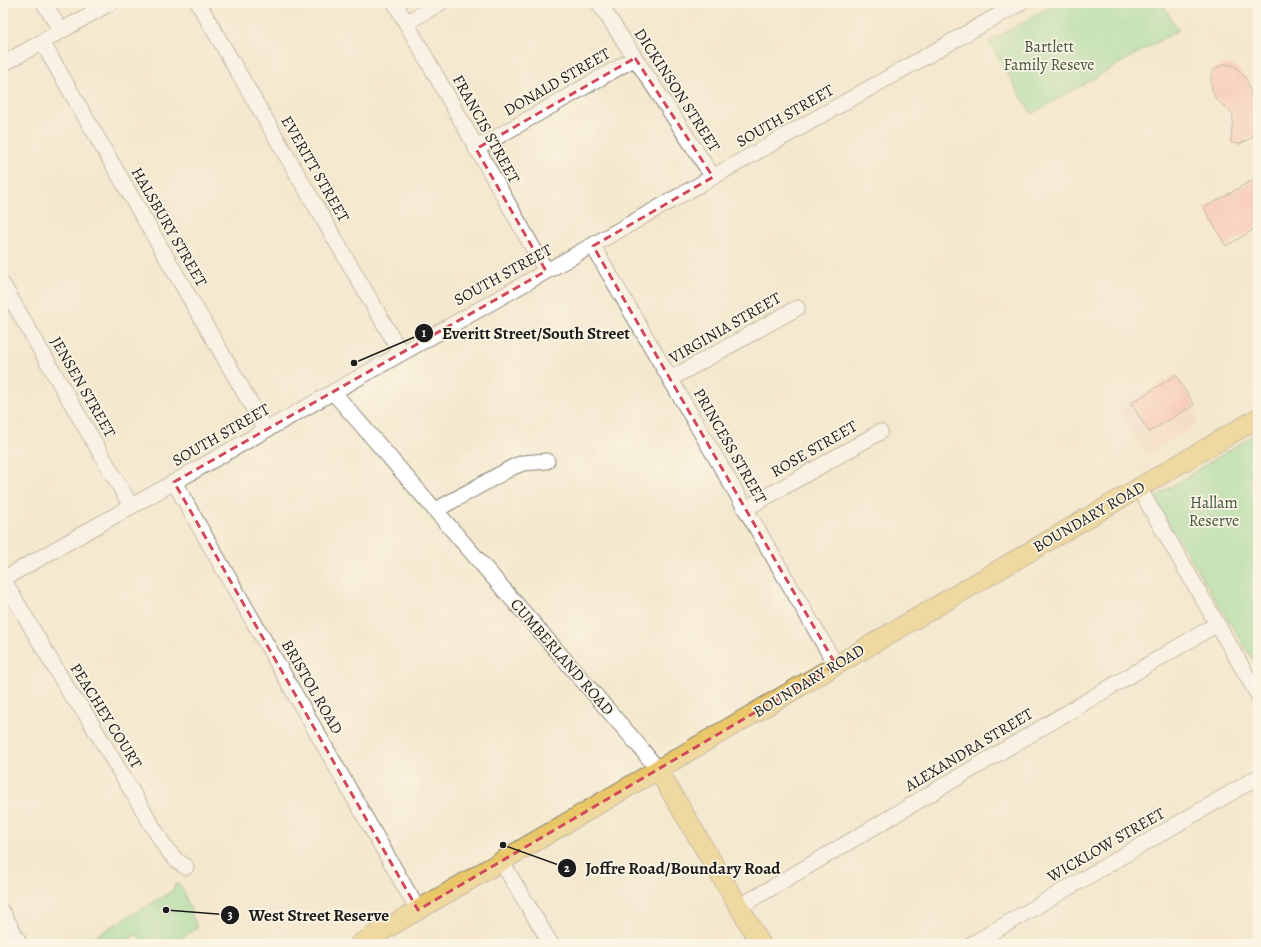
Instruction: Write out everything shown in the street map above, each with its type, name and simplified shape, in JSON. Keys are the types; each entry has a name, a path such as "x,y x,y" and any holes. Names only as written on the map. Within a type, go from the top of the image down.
{"main road":[{"name":"BOUNDARY ROAD","path":"360,944 1258,418"},
{"name":"CUMBERLAND ROAD","path":"658,770 761,944"}],"street":[{"path":"44,3 61,31"},
{"path":"3,64 110,3"},
{"name":"EVERITT STREET","path":"198,3 401,353"},
{"name":"FRANCIS STREET","path":"395,3 546,271"},
{"path":"406,23 440,3"},
{"name":"DICKINSON STREET","path":"599,3 713,177"},
{"name":"SOUTH STREET","path":"3,579 1020,3"},
{"name":"HALSBURY STREET","path":"42,42 266,430"},
{"name":"DONALD STREET","path":"476,149 635,58"},
{"name":"PRINCESS STREET","path":"593,246 836,665"},
{"name":"JENSEN STREET","path":"3,285 131,506"},
{"name":"VIRGINIA STREET","path":"670,379 797,308"},
{"name":"CUMBERLAND ROAD","path":"333,392 640,747 658,770"},
{"name":"ROSE STREET","path":"745,509 880,432"},
{"path":"436,510 512,467 524,463 547,461"},
{"name":"BRISTOL ROAD","path":"174,482 418,910"},
{"path":"1139,488 1258,695"},
{"name":"PEACHEY COURT","path":"3,579 71,695 84,711 165,847 176,860 186,867"},
{"name":"ALEXANDRA STREET","path":"739,907 1217,624"},
{"name":"WICKLOW STREET","path":"972,944 1258,777"},
{"path":"502,861 551,944"},
{"path":"3,913 20,944"}],"highlighted area":[{"path":"635,58 713,177 593,246 836,665 418,910 174,482 546,271 476,149"}],"shaded area":[{"path":"1176,375 1194,405 1198,424 1146,455 1119,410"}],"green space":[{"name":"Bartlett Family Reseve","path":"1056,3 1162,3 1178,30 1033,113 1030,112 989,42"},
{"name":"Hallam Reserve","path":"1258,432 1258,668 1153,498"},
{"path":"176,883 182,887 197,928 171,944 144,944 137,934 120,944 82,944 172,891"}],"building":[{"path":"1224,64 1234,66 1247,80 1253,103 1258,106 1258,134 1240,144 1231,143 1233,114 1215,98 1211,86 1211,75 1214,70"},
{"path":"1258,177 1258,227 1226,246 1204,208"},
{"path":"1176,375 1194,405 1149,432 1131,403"}],"place":[{"name":"Everitt Street/South Street","path":"354,363"},
{"name":"Joffre Road/Boundary Road","path":"503,845"},
{"name":"West Street Reserve","path":"166,910"}]}
